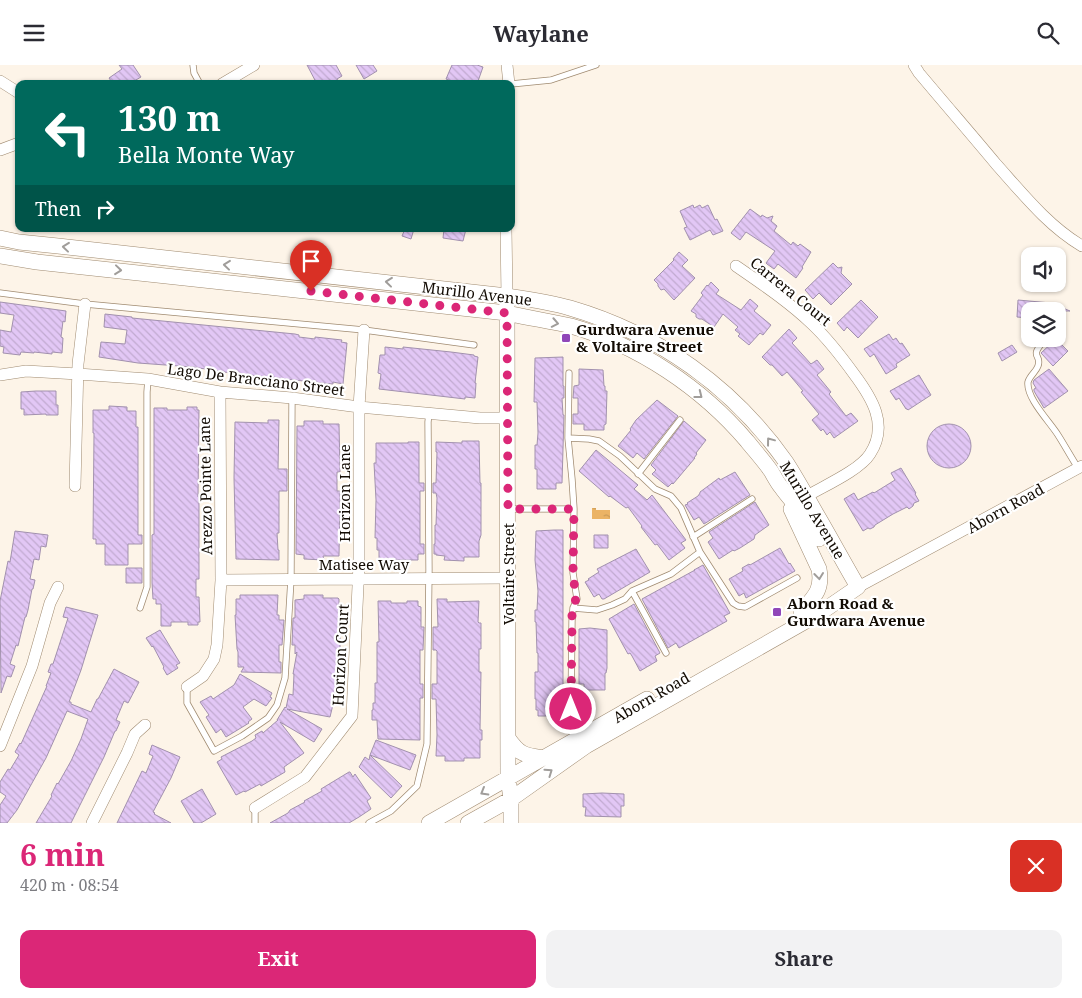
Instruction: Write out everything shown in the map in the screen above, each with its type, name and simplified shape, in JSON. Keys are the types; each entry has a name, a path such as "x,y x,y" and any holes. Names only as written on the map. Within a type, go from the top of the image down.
{"main road":[{"name":"Murillo Avenue","path":"0,238 19,242 507,296 570,308 608,321 649,340 679,358 708,379 763,432 807,496 854,590"},
{"name":"Murillo Avenue","path":"0,256 37,262 507,313 570,326 598,336 625,347 651,361 704,398 727,419 771,471 781,488 810,523 854,590"},
{"name":"Voltaire Street","path":"507,296 508,778 511,799 511,823"},
{"path":"781,488 819,569 820,584 818,591 801,612"},
{"name":"Aborn Road","path":"429,823 801,612 854,590"},
{"name":"Aborn Road","path":"468,823 511,799 586,746 820,613 854,590"},
{"path":"508,738 516,749 525,755 544,758"}],"street":[{"path":"229,80 254,65"},
{"path":"508,65 510,80"},
{"path":"914,65 918,73 1014,184 1049,221 1082,246"},
{"path":"0,81 15,90"},
{"path":"0,150 15,144"},
{"path":"506,232 507,296"},
{"name":"Carrera Court","path":"736,266 775,293 812,324 838,352 873,403 878,419 876,441 862,464 807,496"},
{"path":"76,486 78,364 85,304"},
{"name":"Horizon Lane","path":"358,579 359,407 364,330"},
{"name":"Lago De Bracciano Street","path":"0,375 26,371 148,379 220,391 292,397 359,407 480,418 508,418"},
{"name":"Arezzo Pointe Lane","path":"187,687 203,676 214,659 217,645 221,580 220,391"},
{"name":"Aborn Road","path":"854,590 1080,467"},
{"name":"Matisee Way","path":"221,580 508,578"},
{"name":"Horizon Court","path":"255,809 305,777 352,716 358,579"},
{"path":"0,746 32,666 50,603 58,587"},
{"path":"92,823 135,734 145,725"}],"lane":[{"path":"193,65 198,80"},
{"path":"515,84 551,80 596,65"},
{"path":"0,293 85,304 364,330 474,345"},
{"path":"1038,347 1036,354 1039,362 1029,379 1029,390 1033,400 1080,467"},
{"path":"569,373 568,438 574,509 573,573 576,599 572,608 571,709"},
{"path":"140,608 146,587 146,392 148,379"},
{"path":"187,687 187,703 214,751 242,736 268,718 277,705 285,678 291,579 292,397"},
{"path":"369,823 391,811 417,786 428,744 429,413"},
{"path":"638,474 680,420"},
{"path":"568,438 599,441 620,457 655,489 671,497 681,508 700,553 733,603 745,607 797,578"},
{"path":"693,537 752,499"},
{"path":"508,509 574,509"},
{"path":"572,608 597,609 612,605 625,599 632,591 671,574 700,553"},
{"path":"632,591 666,653"},
{"path":"255,809 255,823"}],"water":[{"path":"592,508 596,508 596,510 610,510 610,519 592,519"}],"building":[{"path":"119,65 133,65 141,77 136,80 110,80 109,78 122,69"},
{"path":"307,65 336,65 342,76 338,80 315,80"},
{"path":"356,65 373,65 377,71 364,79"},
{"path":"452,65 477,65 483,67 478,80 446,79"},
{"path":"693,205 694,208 700,205 702,208 708,205 723,231 713,235 710,230 690,240 684,228 687,227 680,211"},
{"path":"750,209 761,217 762,215 767,218 773,216 771,221 777,226 774,231 791,245 793,242 798,246 800,244 811,252 796,278 778,264 774,269 766,263 775,251 746,232 740,240 731,233"},
{"path":"404,232 413,232 411,239 402,236"},
{"path":"444,232 465,232 463,241 443,238"},
{"path":"679,252 688,260 682,266 695,278 674,300 664,289 661,290 654,280 674,260"},
{"path":"833,263 838,268 842,267 841,273 852,284 831,305 819,293 813,299 805,290"},
{"path":"711,282 719,290 716,294 741,310 750,299 758,306 754,311 771,325 763,335 760,333 749,345 738,336 740,334 735,330 738,327 723,314 714,327 696,317 696,314 691,311 703,295 701,293"},
{"path":"861,300 878,317 858,338 847,327 844,331 837,323"},
{"path":"1018,300 1040,302 1021,302 1021,317 1017,317"},
{"path":"0,302 66,311 61,337 63,338 62,353 21,352 20,355 3,353 4,347 0,346 0,330 11,332 14,315 0,313"},
{"path":"105,314 295,334 299,335 299,337 315,339 315,337 342,340 341,342 347,343 343,384 193,367 138,363 99,357 101,342 125,344 127,330 104,327"},
{"path":"789,329 797,338 792,343 811,364 817,360 824,369 817,375 831,392 829,394 846,416 851,413 858,421 834,438 830,432 827,435 823,429 821,431 812,420 819,414 787,372 782,376 762,357"},
{"path":"889,334 893,340 896,338 900,344 902,343 910,355 896,364 897,367 886,374 874,354 870,357 864,349"},
{"path":"1012,345 1017,352 1002,361 998,353"},
{"path":"385,347 451,352 478,357 475,398 465,397 465,399 379,389 381,374 378,373 380,355 385,355"},
{"path":"1047,347 1064,347 1068,351 1053,366 1041,353"},
{"path":"563,357 562,483 556,483 556,489 537,489 535,445 537,445 538,433 537,402 534,402 535,358"},
{"path":"579,369 603,370 604,386 605,391 607,391 606,424 604,425 604,430 584,430 584,424 573,424 573,414 578,414 578,398 573,398 574,386 579,385"},
{"path":"1049,369 1068,391 1044,408 1034,391 1036,388 1033,383 1034,380"},
{"path":"919,375 931,395 908,410 899,398 896,400 890,391"},
{"path":"56,391 58,415 24,415 24,409 21,409 21,392"},
{"path":"657,400 678,416 644,459 637,453 633,458 618,446 631,430 636,420"},
{"path":"109,406 127,407 127,411 136,411 136,427 138,427 138,535 142,535 142,544 128,544 128,565 105,565 105,544 96,544 96,539 93,539 93,410 109,410"},
{"path":"187,407 197,407 197,410 199,410 199,579 196,579 196,597 199,597 200,622 198,622 198,625 188,625 188,622 171,622 171,626 161,626 161,604 156,604 156,599 153,599 152,583 154,408 187,410"},
{"path":"268,420 279,420 278,469 287,469 287,491 279,491 279,533 277,533 279,560 236,559 235,422 268,423"},
{"path":"304,421 323,421 323,424 339,424 340,472 337,472 337,491 340,491 339,556 323,556 324,560 304,559 304,555 296,554 297,426 304,426"},
{"path":"684,421 706,440 696,453 695,458 673,484 668,487 652,474 656,470 651,465"},
{"path":"953,424 965,430 970,437 970,455 965,462 958,467 945,468 937,465 930,458 927,442 930,434 937,427"},
{"path":"462,441 479,441 481,535 479,557 464,557 464,561 444,560 445,556 434,554 437,498 436,493 433,493 433,483 436,483 436,442 462,443"},
{"path":"419,442 419,483 424,483 424,491 420,491 420,544 424,544 424,554 418,554 418,560 379,560 377,538 375,538 376,500 374,463 376,463 376,443"},
{"path":"596,450 638,485 634,489 647,500 652,495 686,540 681,543 685,548 669,560 641,527 628,507 626,508 609,497 579,471"},
{"path":"901,468 919,501 914,503 909,509 907,507 874,527 863,531 844,499 854,493 858,500 874,493 895,480 891,473"},
{"path":"735,472 750,495 704,524 699,517 694,520 685,505 719,478 720,480"},
{"path":"755,502 769,525 755,535 754,539 719,559 708,542 713,538 709,532"},
{"path":"563,530 563,710 558,710 558,716 538,716 535,699 535,672 538,672 535,622 538,591 535,560 536,531"},
{"path":"15,531 48,535 46,547 41,546 39,560 34,559 30,579 35,580 33,589 18,646 16,645 10,664 15,666 11,677 7,676 1,693 0,601 8,561 10,562"},
{"path":"594,535 608,535 608,548 594,548"},
{"path":"780,548 795,571 746,598 744,593 739,596 729,579 743,571 742,568"},
{"path":"636,549 650,572 604,599 599,594 594,597 585,582 599,572 597,569"},
{"path":"703,565 730,613 724,616 727,621 679,648 676,643 668,648 642,599"},
{"path":"126,568 142,568 142,583 126,583"},
{"path":"240,595 278,595 277,615 279,615 279,620 284,620 282,645 279,645 281,673 241,672 244,667 238,667 235,615 236,599 240,599"},
{"path":"304,595 323,595 323,598 339,599 342,670 339,672 337,692 330,717 287,709 322,729 314,742 280,722 304,753 284,767 285,772 261,786 260,784 236,795 217,762 222,759 221,757 252,741 256,738 255,735 262,731 263,733 278,720 286,708 289,694 293,695 293,674 297,652 295,654 295,645 292,645 293,618 295,618 295,600 304,599"},
{"path":"437,599 447,599 447,602 479,601 478,622 481,623 481,649 479,649 479,672 481,672 480,730 482,730 480,758 464,758 464,761 445,761 445,756 436,756 436,699 432,699 432,684 437,684 437,651 433,650 433,627 438,627"},
{"path":"378,601 407,603 407,601 418,601 418,606 421,607 421,627 424,627 423,650 420,650 420,684 423,684 423,698 420,698 420,740 378,739 377,720 372,720 373,703 375,703 375,683 377,683"},
{"path":"634,604 660,653 655,656 657,661 640,671 630,653 628,654 609,619"},
{"path":"66,607 98,615 69,702 91,712 114,669 139,682 128,703 124,701 116,720 120,722 71,823 36,823 71,761 88,719 67,711 46,758 17,810 7,823 0,823 0,805 6,796 0,792 0,782 19,755 15,752 21,744 47,686 51,673 48,672 51,664 53,664 68,618 63,617"},
{"path":"579,629 607,630 605,690 584,690 584,684 579,684"},
{"path":"160,630 180,663 176,665 178,668 167,675 153,646 146,638"},
{"path":"240,674 272,693 270,697 272,698 266,706 254,699 243,707 252,719 249,723 226,737 221,729 216,733 206,717 209,715 200,702 211,696 213,699 234,685"},
{"path":"376,740 416,755 410,770 370,755"},
{"path":"152,745 180,757 153,812 171,823 117,823 142,771 146,773 153,756 149,754"},
{"path":"370,755 402,786 391,798 359,767 365,757 369,760"},
{"path":"349,772 353,777 355,774 371,798 367,801 371,809 359,817 349,823 270,823 288,813 322,791 321,789"},
{"path":"202,789 216,814 201,823 194,823 181,801"},
{"path":"583,794 624,794 624,806 621,806 621,817 585,816 586,807 583,807"}],"place":[{"name":"Gurdwara Avenue & Voltaire Street","path":"566,338"},
{"name":"Aborn Road & Gurdwara Avenue","path":"777,612"}],"route":[{"path":"311,291 507,313 508,509 574,509 573,573 576,599 572,608 571,709"}]}
